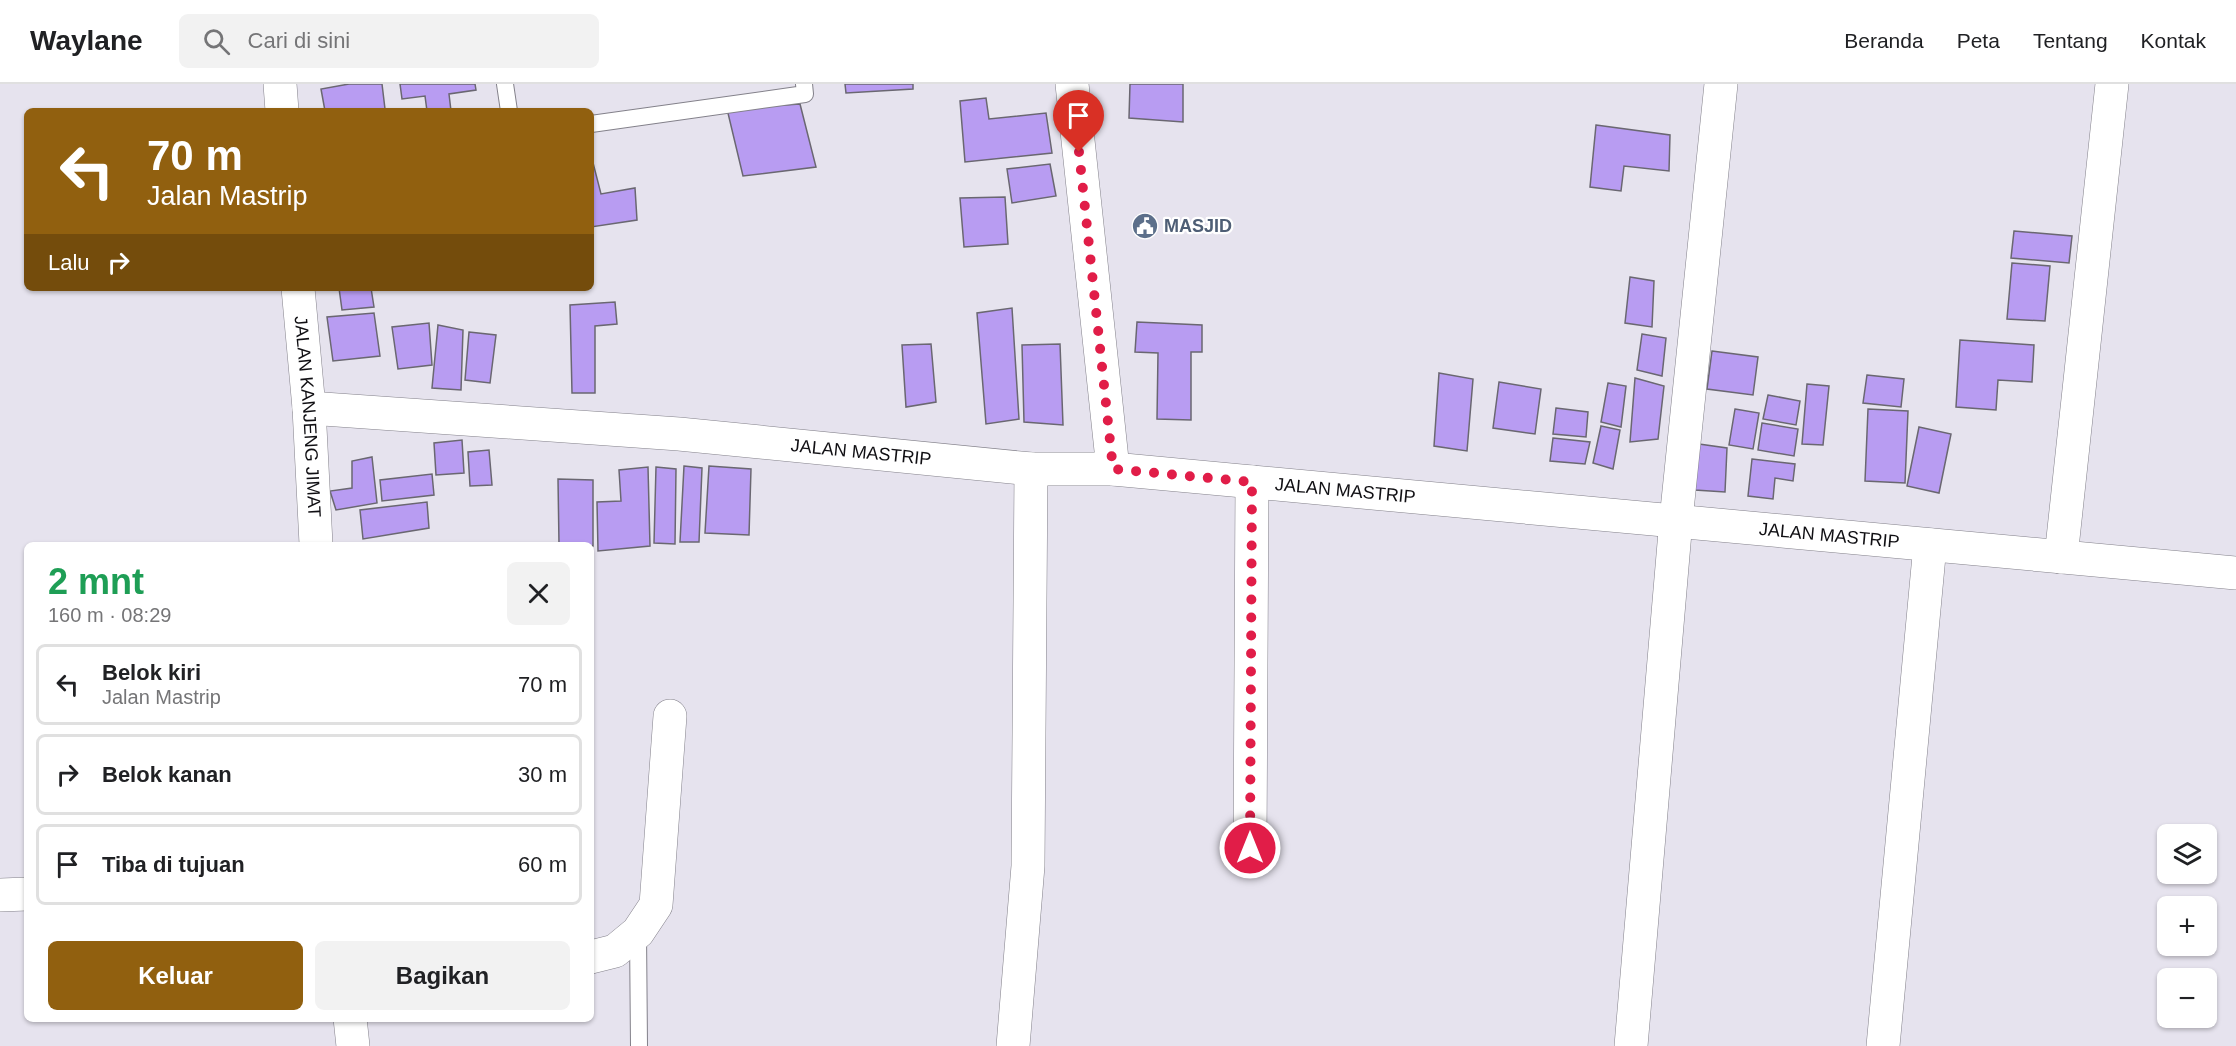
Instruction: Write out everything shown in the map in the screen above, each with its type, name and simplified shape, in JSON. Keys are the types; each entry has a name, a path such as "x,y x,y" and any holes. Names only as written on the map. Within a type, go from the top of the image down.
{"street":[{"path":"280,84 282,108"},
{"path":"1072,84 1113,469"},
{"path":"1631,1046 1676,520 1721,84"},
{"path":"2061,557 2112,84"},
{"name":"JALAN KANJENG JIMAT","path":"298,291 309,408 316,542"},
{"name":"JALAN MASTRIP","path":"309,408 679,434 1031,469 1113,469 2236,573"},
{"path":"1013,1046 1028,866 1031,469"},
{"path":"1250,848 1252,482"},
{"path":"1883,1046 1930,545"},
{"path":"594,956 615,951 638,932 656,905 670,716"},
{"path":"0,895 24,894"},
{"path":"350,1022 353,1046"}],"lane":[{"path":"505,84 509,108"},
{"path":"594,124 806,94 804,84"},
{"path":"638,932 639,1046"}],"building":[{"path":"349,84 382,84 385,108 324,108 321,89"},
{"path":"400,84 475,84 476,90 449,94 451,108 427,108 425,96 402,99"},
{"path":"845,84 913,84 913,89 846,93"},
{"path":"1130,84 1183,84 1183,122 1129,118"},
{"path":"986,98 989,119 1046,113 1052,153 965,162 960,101"},
{"path":"800,104 816,167 743,176 727,109"},
{"path":"1596,125 1670,135 1669,171 1624,166 1621,191 1590,187"},
{"path":"1050,164 1056,196 1012,203 1007,169"},
{"path":"594,167 601,194 635,188 637,220 594,227"},
{"path":"1005,197 1008,244 964,247 960,198"},
{"path":"2014,231 2072,236 2069,263 2011,258"},
{"path":"2012,263 2050,266 2045,321 2007,319"},
{"path":"1630,277 1654,281 1652,327 1625,323"},
{"path":"339,291 371,291 374,307 342,310"},
{"path":"615,302 617,324 595,326 595,393 572,393 570,305"},
{"path":"1012,308 1019,419 986,424 977,313"},
{"path":"374,313 380,356 333,361 327,317"},
{"path":"1137,322 1202,325 1202,352 1191,352 1191,420 1157,419 1158,353 1135,352"},
{"path":"429,323 432,365 398,369 392,327"},
{"path":"438,325 463,330 461,390 432,388"},
{"path":"469,332 496,335 490,383 465,380"},
{"path":"1642,334 1666,338 1662,376 1637,370"},
{"path":"1960,340 2034,345 2032,382 1998,380 1996,410 1956,407"},
{"path":"931,344 936,402 906,407 902,345"},
{"path":"1060,344 1063,425 1024,422 1022,345"},
{"path":"1712,351 1758,357 1753,395 1707,389"},
{"path":"1439,373 1473,379 1467,451 1434,446"},
{"path":"1867,375 1904,379 1901,407 1863,403"},
{"path":"1635,378 1664,386 1658,439 1630,442"},
{"path":"1499,382 1541,389 1535,434 1493,428"},
{"path":"1608,383 1626,386 1621,427 1601,422"},
{"path":"1807,384 1829,386 1823,445 1802,444"},
{"path":"1768,395 1800,401 1796,425 1763,419"},
{"path":"1556,408 1588,412 1586,437 1553,434"},
{"path":"1735,409 1759,413 1753,449 1729,445"},
{"path":"1868,409 1908,411 1905,483 1865,481"},
{"path":"1762,423 1798,429 1794,456 1758,450"},
{"path":"1601,426 1620,430 1613,469 1593,463"},
{"path":"1919,427 1951,434 1939,493 1907,486"},
{"path":"1553,438 1590,442 1585,464 1550,461"},
{"path":"462,440 464,473 436,475 434,443"},
{"path":"1699,444 1727,448 1725,492 1695,490"},
{"path":"489,450 492,485 470,486 468,452"},
{"path":"372,457 377,503 336,510 330,491 352,488 352,461"},
{"path":"1752,459 1795,464 1793,481 1775,478 1773,499 1748,496"},
{"path":"684,466 702,468 699,542 680,542"},
{"path":"709,466 751,469 749,535 705,533"},
{"path":"648,467 650,546 598,551 597,502 621,501 619,470"},
{"path":"656,467 676,469 675,544 654,543"},
{"path":"432,474 434,495 382,501 380,480"},
{"path":"558,479 593,480 593,542 559,542"},
{"path":"427,502 429,528 363,539 360,510"}],"place":[{"name":"MASJID","path":"1145,226"}],"route":[{"path":"1079,152 1113,469 1252,482 1250,848"}]}
